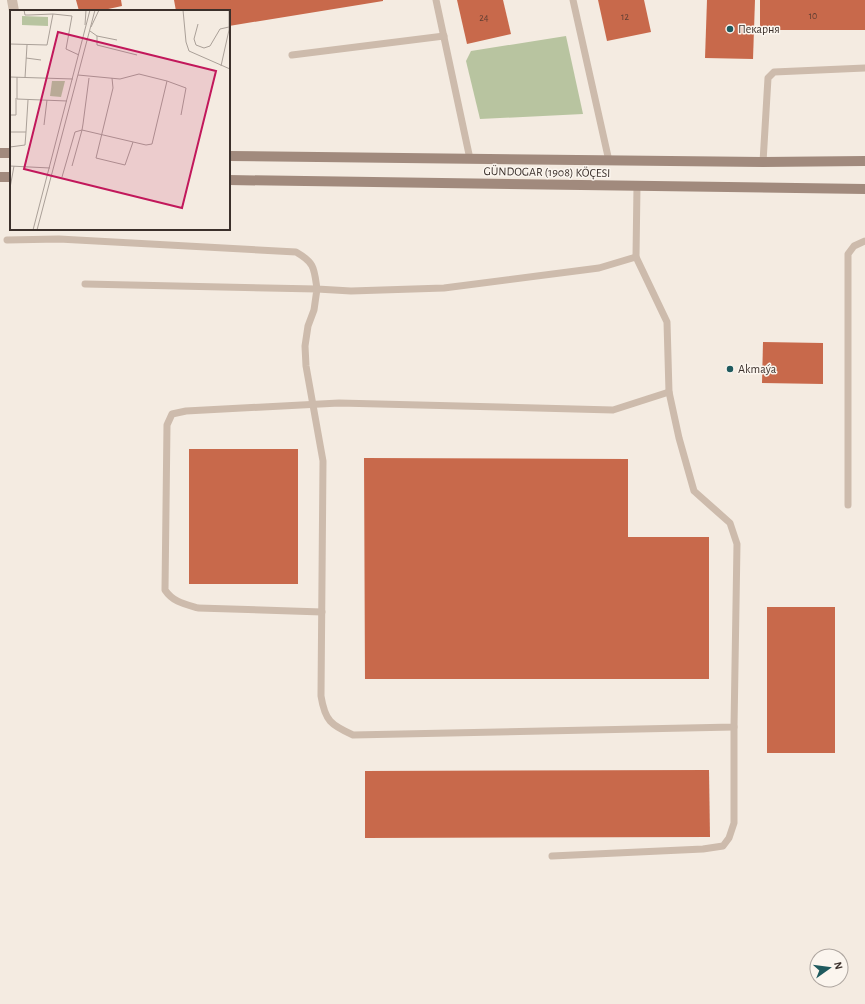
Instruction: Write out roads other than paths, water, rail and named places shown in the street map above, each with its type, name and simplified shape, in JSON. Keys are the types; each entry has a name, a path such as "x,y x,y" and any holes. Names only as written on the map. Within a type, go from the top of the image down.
{"main road":[{"name":"GÜNDOGAR (1908) KÖÇESI","path":"230,156 609,161 865,161"},
{"name":"GÜNDOGAR (1908) KÖÇESI","path":"230,180 865,189"}],"street":[{"path":"12,0 14,10"}],"lane":[{"path":"436,0 470,159"},
{"path":"573,0 609,161"},
{"path":"292,54 444,36"},
{"path":"763,162 768,78 774,72 865,68"},
{"path":"552,856 703,849 723,846 729,838 734,823 737,544 730,523 694,491 678,438 669,392 667,322 636,257 637,186"},
{"path":"7,240 58,239 296,252 306,258 314,268 317,289 314,310 308,326 305,346 306,366 323,461 321,696 323,709 329,722 339,729 353,735 734,727"},
{"path":"848,505 848,254 854,246 865,241"},
{"path":"85,284 351,291 444,288 599,268 636,257"},
{"path":"322,612 198,608 180,603 169,597 165,590 167,425 172,414 186,411 339,403 613,410 669,392"}],"place":[{"name":"Пекарня","path":"730,29"},
{"name":"Аkmaýa","path":"730,369"}]}
